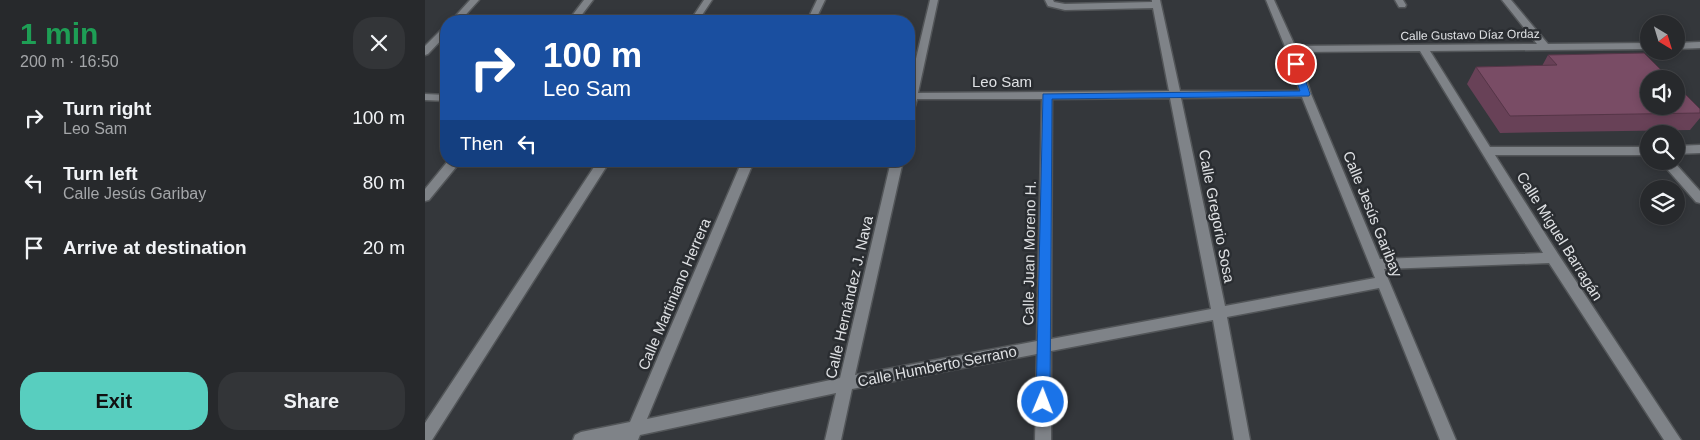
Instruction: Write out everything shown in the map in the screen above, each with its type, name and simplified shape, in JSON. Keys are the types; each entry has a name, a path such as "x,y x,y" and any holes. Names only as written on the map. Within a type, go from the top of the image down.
{"street":[{"path":"461,15 475,0"},
{"path":"577,15 589,0"},
{"path":"698,15 708,0"},
{"path":"814,15 821,0"},
{"path":"915,76 934,0"},
{"path":"1049,0 1051,4 1065,7 1157,3"},
{"name":"Calle Jesús Garibay","path":"1270,0 1291,49 1306,94 1448,440"},
{"path":"1506,0 1545,47"},
{"name":"Calle Gregorio Sosa","path":"1157,3 1177,94 1242,440"},
{"path":"425,52 440,36"},
{"path":"1685,46 1700,45"},
{"path":"1624,46 1637,59"},
{"name":"Calle Gustavo Díaz Ordaz","path":"1291,49 1640,46"},
{"name":"Calle Miguel Barragán","path":"1423,48 1553,258 1673,440"},
{"name":"Leo Sam","path":"915,96 1306,94"},
{"name":"Calle Juan Moreno H.","path":"1043,440 1047,96"},
{"path":"425,98 440,98"},
{"path":"1685,150 1700,149"},
{"path":"1487,151 1640,151"},
{"path":"425,197 450,167"},
{"path":"425,437 600,167"},
{"name":"Calle Martiniano Herrera","path":"632,435 745,167"},
{"name":"Calle Hernández J. Nava","path":"833,440 896,167"},
{"path":"1674,170 1700,199"},
{"path":"1375,264 1553,258"},
{"name":"Calle Humberto Serrano","path":"581,440 632,435 845,384 1383,282"}],"building":[{"path":"1640,53 1640,60 1651,60 1661,70 1640,70 1640,114 1510,116 1476,67 1557,65 1548,55"},
{"path":"1685,94 1700,109 1700,113 1685,113"}],"route":[{"path":"1043,402 1047,96 1306,94 1296,64"}]}
